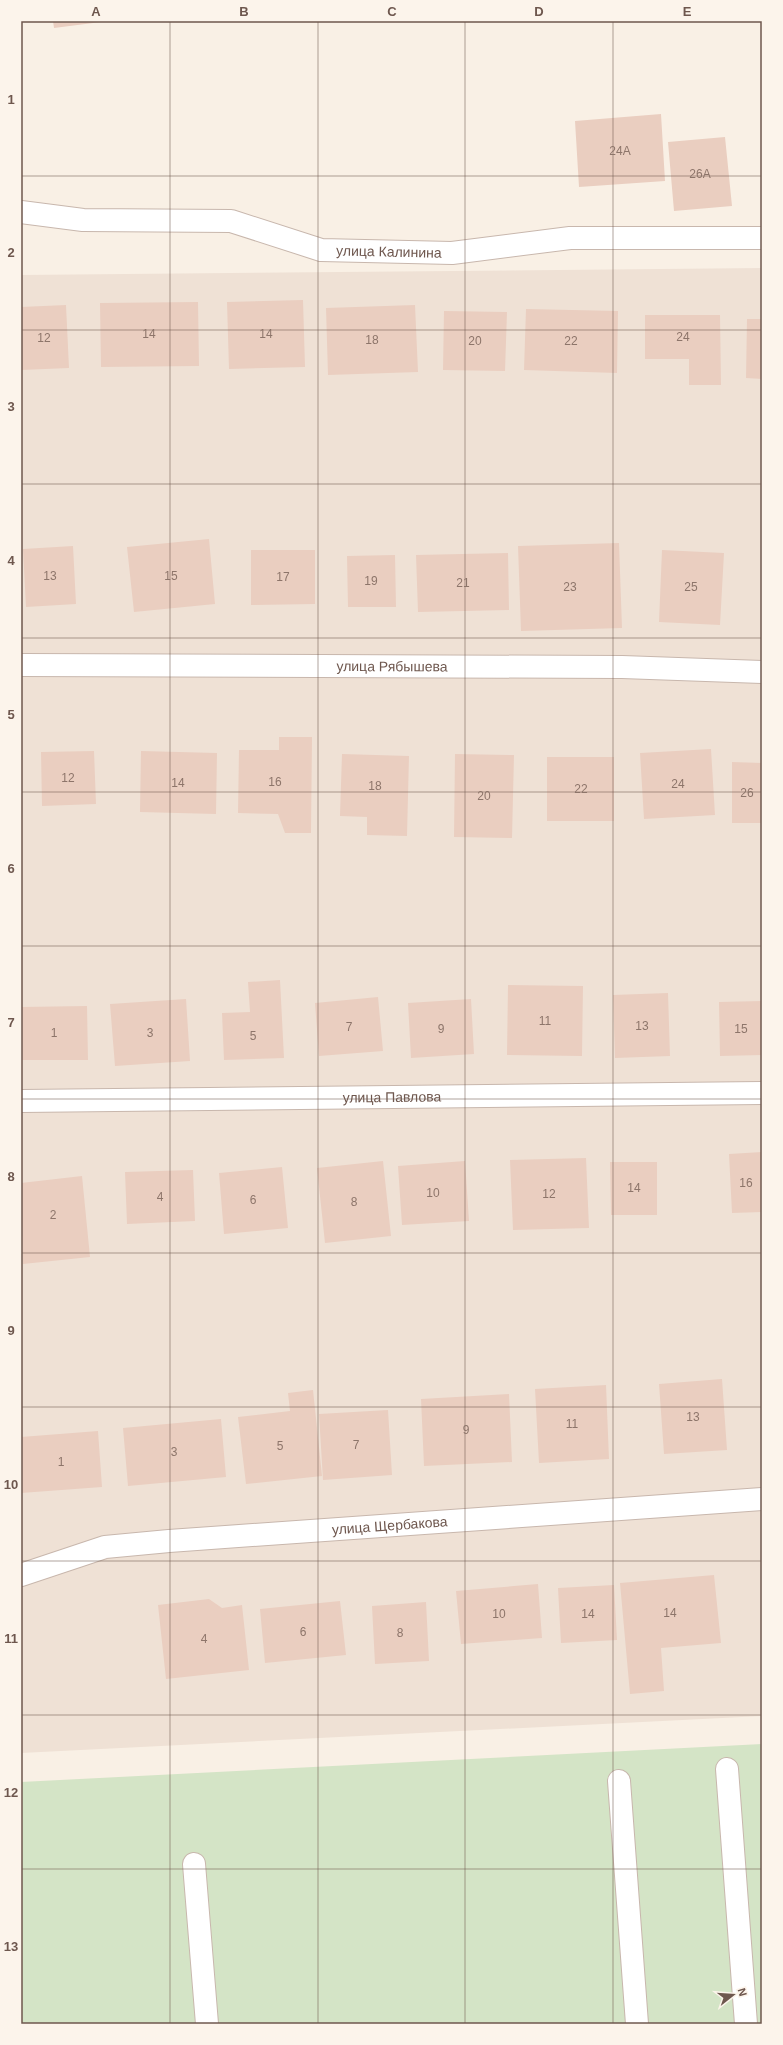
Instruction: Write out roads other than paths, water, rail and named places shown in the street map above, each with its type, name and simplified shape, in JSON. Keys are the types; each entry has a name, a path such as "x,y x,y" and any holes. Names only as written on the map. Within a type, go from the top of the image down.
{"street":[{"name":"улица Калинина","path":"21,212 83,220 231,221 321,250 452,253 570,238 762,238"},
{"name":"улица Рябышева","path":"21,666 622,667 762,672"},
{"name":"улица Павлова","path":"21,1101 762,1093"},
{"name":"улица Щербакова","path":"21,1575 105,1547 134,1544 762,1499"},
{"path":"727,1769 746,2024"},
{"path":"620,1781 637,2024"},
{"path":"194,1864 208,2024"}]}
